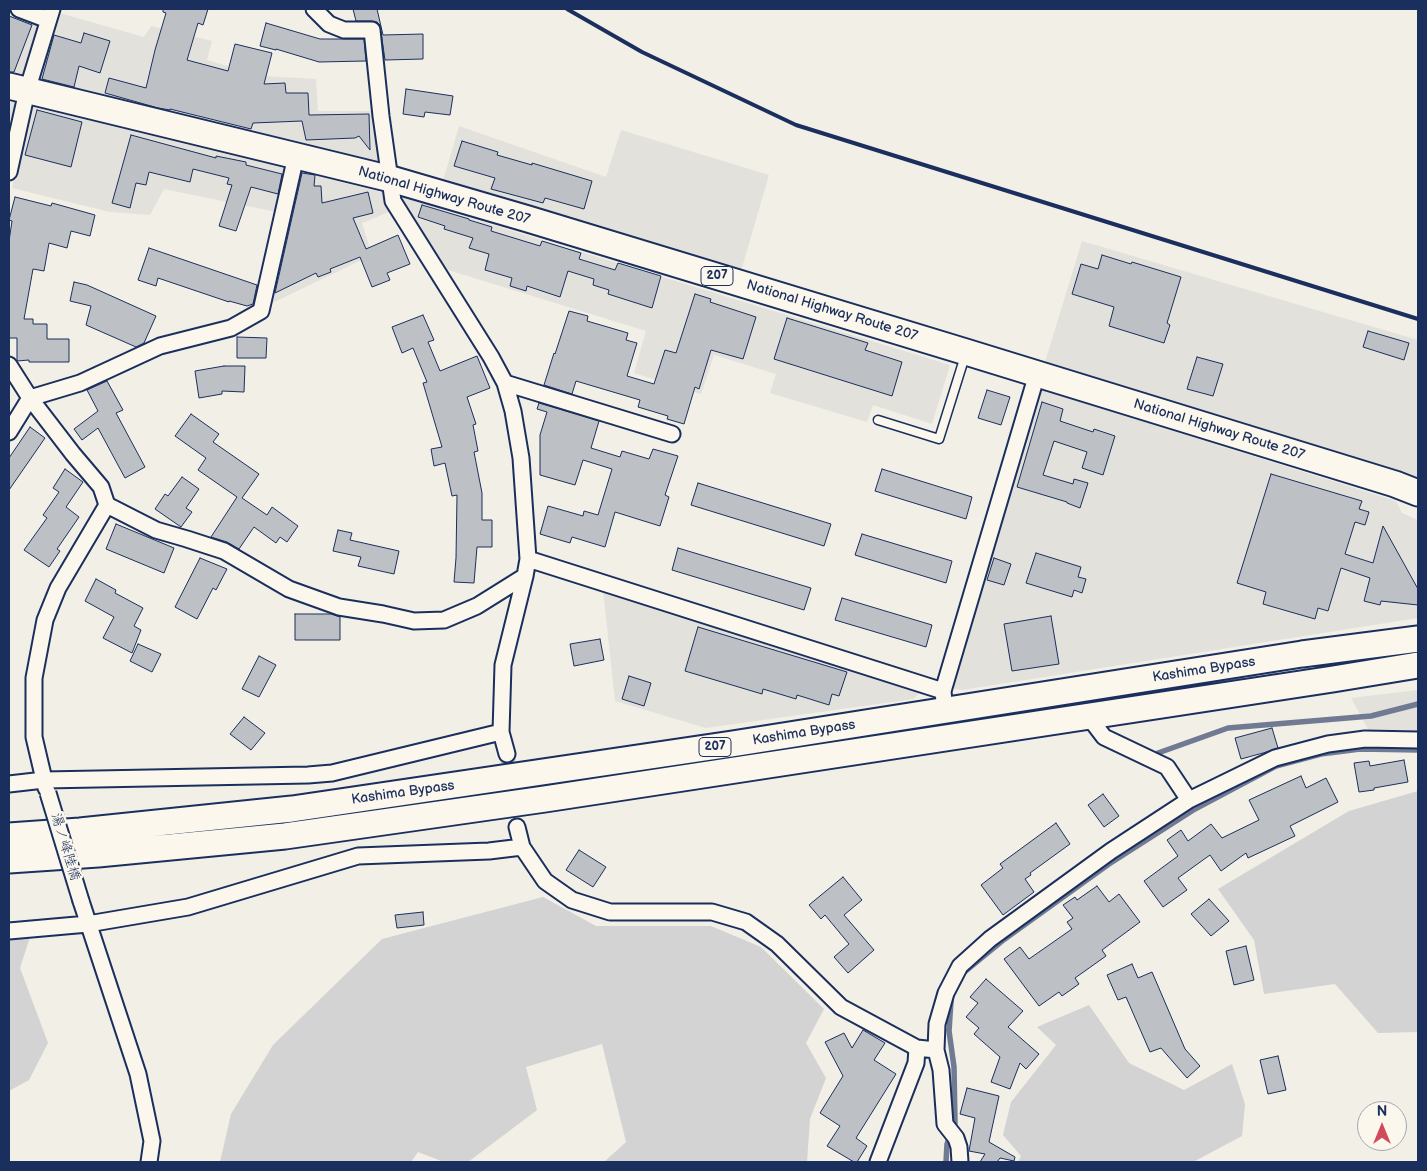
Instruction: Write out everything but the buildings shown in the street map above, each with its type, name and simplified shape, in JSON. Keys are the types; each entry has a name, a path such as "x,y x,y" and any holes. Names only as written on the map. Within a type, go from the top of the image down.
{"highway":[{"name":"National Highway Route 207","path":"18,89 391,179 966,352 1395,484 1418,493"},
{"name":"Kashima Bypass","path":"9,836 80,831 292,809 722,746 944,701 1418,638"},
{"name":"Kashima Bypass","path":"9,860 98,854 294,835 545,799 1333,679 1418,664"}],"street":[{"path":"9,172 18,89 50,14 19,9"},
{"path":"314,9 329,24 344,30 372,30 381,116 393,201 491,357 505,383 513,411 521,458 528,559 503,665 501,732 507,754"},
{"path":"9,432 30,398 80,383 160,346 231,328 261,311 296,156"},
{"path":"9,365 30,398 101,487 107,506 156,530 224,551 289,589 339,607 414,621 444,620 477,606 525,576"},
{"path":"944,738 944,701 1036,374"},
{"path":"505,383 672,434"},
{"name":"湯ノ峰陸橋","path":"107,506 58,588 45,620 34,678 34,737 46,787 88,924 138,1074 152,1141 149,1162"},
{"path":"528,559 944,701"},
{"path":"1088,716 1104,737 1166,767 1189,800"},
{"path":"9,784 46,787 332,773 501,732"},
{"path":"960,1162 956,1138 945,1124 941,1070 936,1050 937,1024 946,993 960,966 990,939 1111,850 1189,800 1276,758 1320,746 1365,739 1418,740"},
{"path":"517,827 522,847 545,881 572,900 610,912 712,912 746,922 777,944 842,1007 917,1048 936,1050"},
{"path":"9,931 88,924 188,907 358,856 490,851 522,847"},
{"path":"878,1162 916,1063 917,1048"}],"lane":[{"path":"878,420 939,439 966,352"}],"shaded area":[{"path":"9,11 50,27 56,12 144,37 151,26 212,41 207,60 261,76 316,79 318,111 386,111 394,167 9,75"},
{"path":"9,101 398,196 950,365 932,424 873,405 867,422 770,393 776,374 714,355 701,394 634,373 646,331 448,270 401,207 362,223 372,255 268,305 286,214 164,189 150,215 110,212 12,188 14,180 9,178"},
{"path":"459,126 606,177 621,130 769,175 741,271 443,181"},
{"path":"1082,241 1418,340 1418,478 1045,362"},
{"path":"1039,389 1396,501 1402,513 1418,520 1418,618 962,690 950,688"},
{"path":"603,590 923,690 913,699 706,728 615,701"},
{"path":"1418,690 1418,735 1370,733 1351,698"},
{"path":"1418,791 1418,1032 1378,1033 1335,984 1264,994 1254,940 1218,889 1349,811"},
{"path":"543,897 596,926 711,926 761,947 824,1009 806,1043 826,1078 810,1119 807,1162 604,1162 626,1142 602,1044 526,1067 537,1110 468,1162 444,1162 418,1152 411,1162 220,1162 231,1114 273,1045 382,939"},
{"path":"30,937 20,968 48,1043 29,1080 9,1091 9,940"},
{"path":"1089,1005 1129,1063 1184,1090 1232,1064 1245,1104 1242,1136 1193,1162 1018,1162 1021,1156 1003,1135 1011,1102 1056,1045 1037,1027"}],"waterway":[{"path":"1158,753 1228,728 1371,716 1418,704"},
{"path":"963,973 1002,941 1109,864 1195,809 1276,766 1321,754 1360,749 1418,750"},
{"path":"946,1162 947,1144 955,1123 954,1067 949,1031 951,1001"}],"tunnel":[{"path":"507,754 517,827"}],"railway":[{"path":"567,9 642,52 796,125 1418,319"}]}
